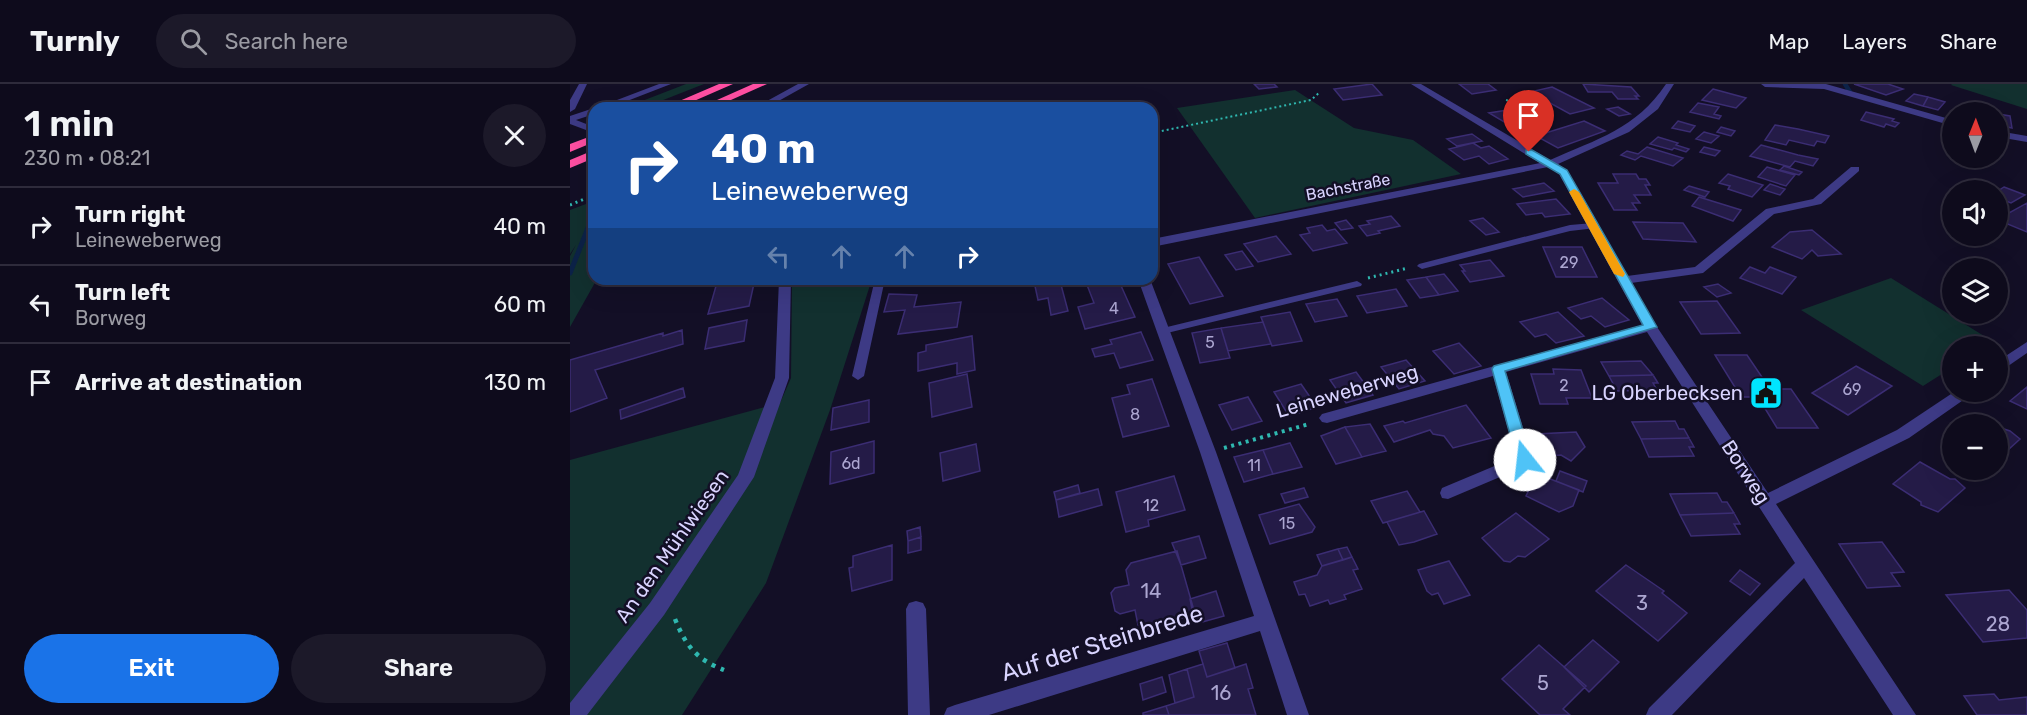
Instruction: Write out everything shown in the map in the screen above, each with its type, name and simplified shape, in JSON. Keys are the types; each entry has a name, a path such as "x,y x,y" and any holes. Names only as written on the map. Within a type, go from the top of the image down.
{"highway":[{"path":"683,102 728,84"},
{"path":"718,102 762,84"},
{"path":"570,148 588,140"},
{"path":"571,164 588,157"}],"street":[{"path":"570,109 583,84"},
{"path":"618,102 667,84"},
{"path":"770,102 805,84"},
{"name":"Borweg","path":"1415,84 1563,172 1650,327 1905,715"},
{"path":"1654,84 1669,85"},
{"path":"1765,84 1825,85 1942,120"},
{"name":"Bachstraße","path":"1158,242 1550,164 1626,130 1655,107 1669,85"},
{"path":"570,120 588,113"},
{"path":"570,120 588,128"},
{"path":"2008,136 2027,139"},
{"path":"1622,280 1699,270 1770,212 1817,202 1855,169"},
{"name":"An den Mühlwiesen","path":"574,715 657,609 746,477 782,378 785,285"},
{"path":"1146,285 1208,452 1298,715"},
{"name":"Leineweberweg","path":"1327,418 1650,327"},
{"path":"2008,360 2027,346"},
{"path":"1448,493 1525,460 1498,369"},
{"path":"1765,502 1903,434 1949,402"},
{"path":"1657,715 1806,564"},
{"path":"916,609 919,715"},
{"name":"Auf der Steinbrede","path":"955,715 1264,621"}],"lane":[{"path":"1422,266 1569,228 1593,226"},
{"path":"1163,331 1357,284"},
{"path":"858,376 879,285"}],"path":[{"path":"1158,132 1311,100 1320,92"},
{"path":"1506,100 1524,104 1537,112 1530,113"},
{"path":"570,205 588,198"},
{"path":"1357,284 1365,279 1422,266"},
{"name":"Leineweberweg","path":"1208,452 1327,418"},
{"path":"657,609 674,615 687,650 709,665 724,670"}],"green space":[{"path":"686,84 704,84 658,102 640,102"},
{"path":"2027,84 2027,109 1951,85"},
{"path":"1295,90 1354,128 1413,140 1461,174 1255,218 1177,108"},
{"path":"588,203 588,285 594,285 570,327 570,256 576,245 570,254 570,210"},
{"path":"1891,278 1942,310 1942,324 1965,324 1984,336 1942,336 1942,374 1923,386 1801,310"},
{"path":"792,285 870,285 830,410 766,583 682,715 570,715 570,460 780,403 791,378"}],"building":[{"path":"1254,84 1274,84 1277,87 1259,89"},
{"path":"1372,84 1382,95 1343,100 1334,89"},
{"path":"1459,84 1488,84 1496,90 1472,94"},
{"path":"1583,84 1631,87 1639,96 1635,96 1638,99 1618,99 1612,92 1588,92"},
{"path":"1854,84 1888,84 1903,89 1886,95"},
{"path":"1552,87 1594,108 1570,114 1530,92"},
{"path":"1713,89 1746,98 1736,108 1702,100"},
{"path":"1914,94 1928,97 1923,106 1906,101"},
{"path":"1928,97 1945,102 1942,102 1938,110 1923,106"},
{"path":"1698,103 1719,107 1714,114 1721,116 1719,119 1690,112"},
{"path":"1618,107 1630,114 1619,116 1607,109"},
{"path":"1520,108 1543,122 1516,129 1489,113"},
{"path":"1866,112 1894,119 1892,121 1899,123 1895,127 1886,124 1884,127 1861,120"},
{"path":"2008,116 2010,116 2012,128 2008,127"},
{"path":"1584,121 1605,131 1558,148 1536,136"},
{"path":"1678,121 1695,126 1690,132 1672,128"},
{"path":"1775,125 1829,136 1825,143 1817,141 1814,146 1789,140 1786,145 1765,140"},
{"path":"1721,127 1735,131 1731,136 1717,132"},
{"path":"1704,132 1719,136 1711,143 1696,139"},
{"path":"1472,134 1482,141 1457,146 1447,139"},
{"path":"1658,137 1689,149 1686,152 1650,144"},
{"path":"1473,143 1481,148 1489,146 1508,159 1489,164 1479,156 1464,160 1449,149"},
{"path":"1761,145 1818,159 1813,166 1795,161 1790,167 1750,156"},
{"path":"1647,147 1683,158 1673,166 1641,156 1635,160 1621,155 1627,151 1638,154"},
{"path":"1704,147 1720,151 1715,156 1700,152"},
{"path":"1784,166 1802,172 1799,175 1780,170"},
{"path":"1767,167 1795,175 1786,186 1758,177"},
{"path":"1613,174 1636,174 1639,179 1646,179 1650,185 1645,185 1651,195 1634,195 1640,203 1632,203 1637,210 1614,210 1598,183 1618,183"},
{"path":"1728,174 1763,185 1752,197 1728,189 1730,186 1719,183"},
{"path":"1544,183 1554,191 1523,197 1513,189"},
{"path":"1770,184 1785,189 1780,195 1764,190"},
{"path":"1689,186 1709,192 1705,197 1684,190"},
{"path":"2008,189 2025,195 2011,203 2008,202"},
{"path":"1699,197 1741,210 1733,221 1692,206"},
{"path":"1556,199 1570,214 1545,217 1542,213 1526,215 1517,204"},
{"path":"2027,203 2027,232 2008,224 2008,213"},
{"path":"1391,216 1400,226 1367,236 1359,226 1370,224 1367,221"},
{"path":"1483,218 1499,232 1486,235 1470,221"},
{"path":"1346,220 1353,228 1341,230 1335,223"},
{"path":"1633,222 1683,223 1696,242 1643,239"},
{"path":"1322,225 1327,231 1335,229 1347,243 1313,251 1300,235 1310,233 1307,228"},
{"path":"1812,230 1841,254 1818,256 1812,250 1802,259 1772,247 1790,232"},
{"path":"1276,236 1291,254 1258,262 1244,244"},
{"path":"1543,247 1582,247 1597,277 1556,277"},
{"path":"1242,251 1253,266 1236,270 1225,255"},
{"path":"1199,257 1223,296 1190,304 1168,264"},
{"path":"1490,260 1504,276 1470,282 1460,265"},
{"path":"1750,267 1765,273 1770,267 1796,277 1782,294 1740,278"},
{"path":"1444,274 1458,291 1439,295 1426,277"},
{"path":"1426,277 1439,295 1420,298 1407,280"},
{"path":"1718,284 1731,293 1717,297 1704,287"},
{"path":"716,285 754,285 749,306 708,314"},
{"path":"1061,285 1068,311 1051,315 1048,298 1038,300 1035,286"},
{"path":"1087,285 1121,285 1135,317 1085,329 1078,307 1094,303"},
{"path":"1396,289 1407,306 1367,313 1357,296"},
{"path":"889,294 917,295 914,307 961,302 957,327 898,334 905,310 884,312"},
{"path":"1602,298 1629,320 1605,327 1591,316 1581,319 1568,308"},
{"path":"1337,299 1347,316 1315,322 1306,304"},
{"path":"1717,301 1740,333 1701,334 1680,302"},
{"path":"1290,312 1302,341 1272,346 1261,317"},
{"path":"1558,312 1584,336 1556,343 1546,334 1535,337 1520,322"},
{"path":"747,320 744,341 705,349 709,328"},
{"path":"1263,322 1271,344 1228,351 1221,328"},
{"path":"1221,328 1230,358 1200,363 1192,333"},
{"path":"682,330 683,344 595,370 607,398 570,412 570,360 663,333 663,336"},
{"path":"1141,332 1153,360 1120,368 1114,353 1095,357 1092,349 1112,344 1110,340"},
{"path":"972,336 975,370 957,374 957,363 918,371 918,353 926,351 926,345"},
{"path":"1459,343 1481,366 1454,374 1433,351"},
{"name":"LG Oberbecksen","path":"1715,355 1747,355 1770,389 1791,389 1818,428 1777,428 1758,397 1741,397"},
{"path":"1406,360 1425,381 1399,389 1381,367"},
{"path":"1641,361 1653,375 1609,376 1601,362"},
{"path":"1856,366 1892,386 1848,415 1812,393"},
{"path":"1553,369 1581,370 1592,398 1566,398 1568,404 1540,404 1531,374 1554,374"},
{"path":"1356,372 1373,395 1346,403 1330,380"},
{"path":"967,374 972,407 932,417 929,383"},
{"path":"1653,375 1658,383 1653,383 1657,390 1617,391 1609,376"},
{"path":"1152,379 1169,426 1123,437 1112,398 1130,394 1127,385"},
{"path":"1301,384 1317,407 1289,416 1274,392"},
{"path":"2027,387 2027,409 2010,401"},
{"path":"683,388 685,397 621,419 620,410"},
{"path":"1248,397 1262,421 1232,430 1219,405"},
{"path":"869,400 869,422 831,430 833,408"},
{"path":"1466,405 1491,438 1453,448 1444,436 1433,434 1430,430 1394,442 1384,426 1403,421 1405,423"},
{"path":"1675,421 1679,429 1684,429 1689,438 1641,439 1632,422"},
{"path":"1370,424 1386,451 1362,457 1345,427"},
{"path":"1345,427 1362,457 1336,464 1321,436"},
{"path":"2008,430 2020,439 2008,450"},
{"path":"1576,432 1585,447 1571,461 1561,455 1544,456 1536,434"},
{"path":"1689,438 1694,447 1689,447 1694,456 1649,457 1641,439"},
{"path":"874,441 874,473 830,484 831,452"},
{"path":"1290,443 1302,467 1273,474 1263,450"},
{"path":"976,444 980,471 943,481 940,453"},
{"path":"1263,450 1273,474 1244,482 1234,457"},
{"path":"1920,462 1942,474 1942,480 1956,480 1965,488 1938,512 1921,505 1921,502 1893,484"},
{"path":"1560,471 1587,481 1583,492 1556,481"},
{"path":"1537,474 1579,490 1573,506 1559,512 1526,496"},
{"path":"1174,476 1185,510 1148,520 1149,526 1126,532 1116,492"},
{"path":"1078,485 1080,493 1056,500 1054,492"},
{"path":"1304,488 1308,497 1285,503 1281,494"},
{"path":"1098,489 1102,505 1059,517 1056,500"},
{"path":"1407,491 1420,512 1424,511 1383,523 1371,501"},
{"path":"1717,493 1722,502 1727,502 1734,513 1680,515 1670,494"},
{"path":"1299,504 1315,527 1312,532 1270,544 1259,515"},
{"path":"1424,511 1437,534 1414,542 1399,545 1387,522 1383,523"},
{"path":"1516,513 1549,539 1525,557 1518,556 1510,562 1504,561 1482,538"},
{"path":"1734,513 1740,524 1734,524 1740,534 1691,536 1680,515"},
{"path":"920,527 921,537 908,541 907,531"},
{"path":"1199,536 1206,558 1181,565 1172,543"},
{"path":"921,537 921,550 908,553 908,541"},
{"path":"1882,542 1904,572 1891,573 1900,586 1867,588 1839,544"},
{"path":"892,545 892,580 852,591 849,568 853,567 853,556"},
{"path":"1347,547 1352,557 1343,560 1338,549"},
{"path":"1338,549 1343,560 1322,566 1317,555"},
{"path":"1177,551 1195,614 1146,629 1138,625 1135,610 1120,614 1115,611 1111,593 1115,588 1129,585 1126,570 1131,563"},
{"path":"1352,557 1358,569 1353,570 1362,589 1344,595 1346,599 1330,604 1328,600 1310,606 1305,594 1299,595 1294,582 1317,575 1322,566"},
{"path":"1449,561 1470,595 1444,604 1438,593 1432,595 1427,591 1418,570"},
{"path":"1626,565 1664,591 1662,593 1687,613 1658,641 1596,591"},
{"path":"1740,570 1760,584 1750,595 1730,581"},
{"path":"2009,590 2027,610 2027,638 1983,642 1946,595"},
{"path":"1216,591 1224,616 1195,624 1190,599"},
{"path":"1593,640 1619,662 1589,692 1564,667"},
{"path":"1227,643 1235,668 1207,677 1199,651"},
{"path":"1539,645 1586,686 1563,709 1570,715 1540,715 1502,679"},
{"path":"1203,664 1207,677 1246,664 1253,688 1248,689 1256,715 1169,715 1166,706 1194,697 1187,669"},
{"path":"1187,669 1194,697 1175,703 1169,675"},
{"path":"1162,677 1166,692 1143,700 1140,684"},
{"path":"1994,694 1999,700 2027,697 2027,715 1977,715 1964,696"},
{"path":"1166,706 1169,715 1143,715 1143,713"}],"waterway":[{"path":"1845,84 1850,92"},
{"path":"570,273 588,228"}],"slow traffic":[{"path":"1574,192 1619,274"}],"place":[{"name":"LG Oberbecksen","path":"1766,393"}],"route":[{"path":"1525,460 1498,369 1650,327 1563,172 1529,152"}]}
